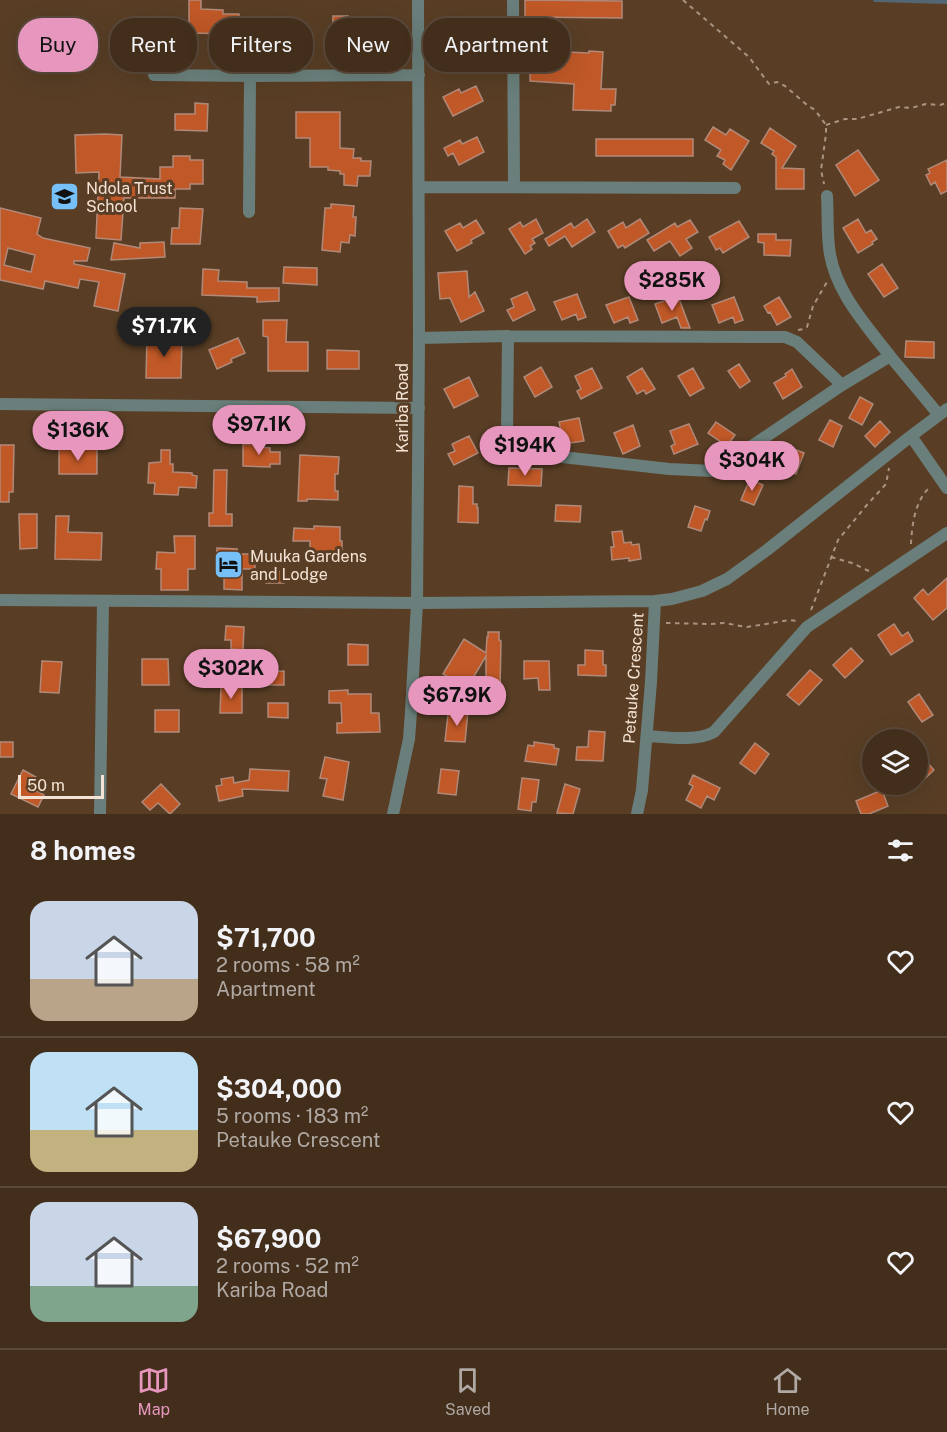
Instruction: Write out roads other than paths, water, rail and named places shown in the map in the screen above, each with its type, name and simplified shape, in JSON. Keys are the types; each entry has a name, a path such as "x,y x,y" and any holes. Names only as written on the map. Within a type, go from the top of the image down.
{"street":[{"name":"Kariba Road","path":"393,814 409,739 417,603 418,0"},
{"path":"513,0 514,187"},
{"path":"154,75 419,75"},
{"path":"249,212 250,76"},
{"path":"419,187 735,188"},
{"path":"827,195 829,248 838,280 854,308 890,356 943,412"},
{"path":"508,336 507,436 508,443 513,448 527,453 669,469 712,471 718,469 842,385 890,356"},
{"path":"419,338 778,337 797,342 842,385"},
{"path":"0,405 419,408"},
{"name":"Petauke Crescent","path":"637,814 642,790 647,736 655,602 702,591 739,572 943,412"},
{"path":"911,436 943,483"},
{"path":"647,736 701,737 714,732 809,626 947,533"},
{"path":"0,600 655,602"},
{"path":"101,814 103,602"}],"waterway":[{"path":"875,0 947,2"}],"place":[{"name":"Ndola Trust School","path":"65,197"},
{"name":"Muuka Gardens and Lodge","path":"229,565"}]}
